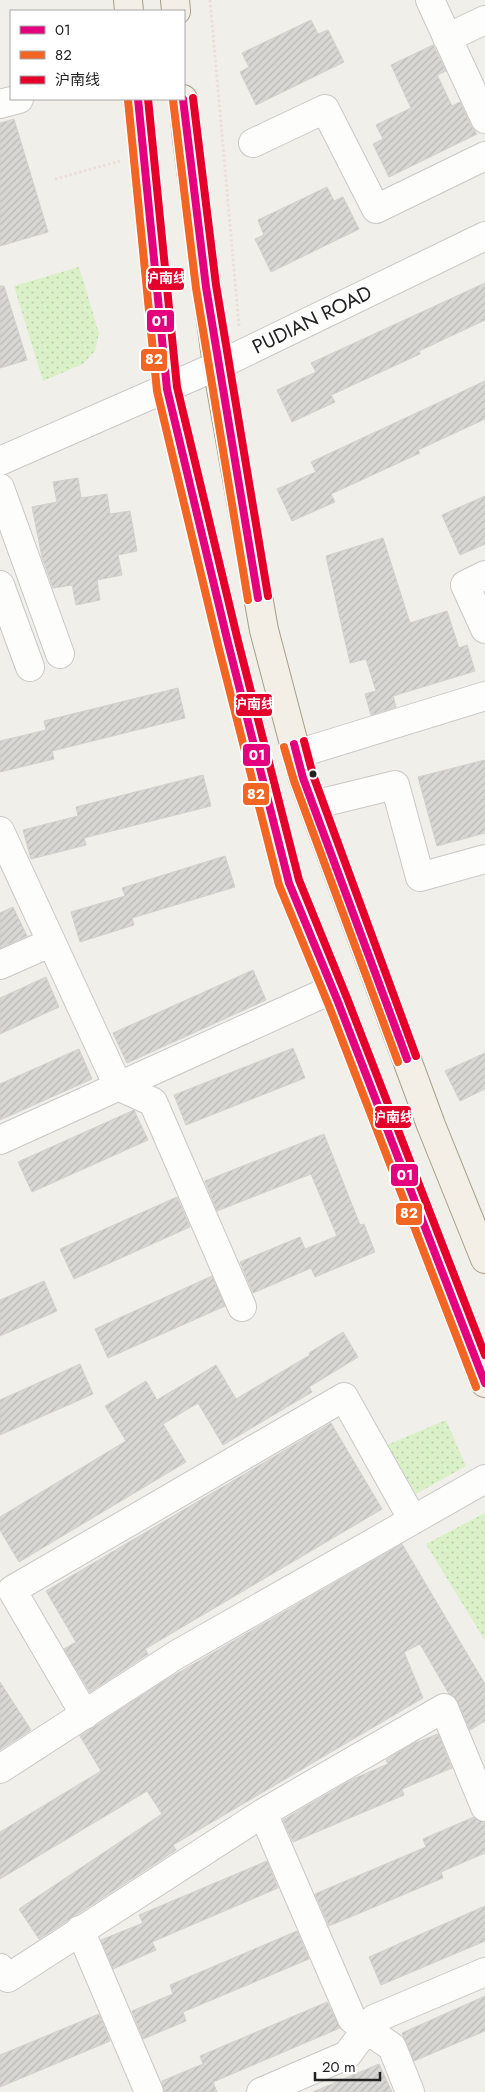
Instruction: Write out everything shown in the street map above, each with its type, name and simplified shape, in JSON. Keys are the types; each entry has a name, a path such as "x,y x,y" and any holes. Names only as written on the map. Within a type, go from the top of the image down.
{"main road":[{"path":"138,100 167,389 228,643 289,883 333,989 485,1383"},
{"path":"183,100 187,139 229,360 264,630 296,754 431,1125 485,1259"}],"street":[{"path":"430,0 485,119"},
{"path":"447,38 485,20"},
{"path":"0,104 15,100"},
{"path":"253,143 326,109 376,209 485,156"},
{"name":"PUDIAN ROAD","path":"0,460 167,389 485,236"},
{"path":"0,488 60,654"},
{"path":"485,575 465,585 485,629"},
{"path":"0,585 30,668"},
{"path":"296,754 485,696"},
{"path":"313,805 395,785 420,877 485,859"},
{"path":"0,831 50,943 118,1086 153,1102 242,1306"},
{"path":"0,965 50,943"},
{"path":"0,1140 333,989"},
{"path":"85,1715 12,1590 344,1397 412,1520"},
{"path":"0,1769 176,1656 485,1479"},
{"path":"0,1968 8,1978 264,1813 444,1708 485,1807"},
{"path":"264,1813 352,2019 392,2047 410,2092"},
{"path":"80,1930 149,2092"},
{"path":"261,2092 347,2055 374,2019 485,1972"}],"path":[{"path":"210,0 229,360"},
{"path":"54,179 120,161 143,159"}],"green space":[{"path":"79,267 99,333 95,351 83,364 43,381 14,286"},
{"path":"446,1420 466,1466 416,1494 387,1445"},
{"path":"485,1513 485,1638 484,1639 426,1544"}],"building":[{"path":"311,20 318,34 328,30 344,62 256,105 240,72 249,67 242,53"},
{"path":"433,45 446,71 437,75 452,106 460,102 471,126 477,134 389,177 373,144 383,139 376,125 411,108 391,65"},
{"path":"14,119 48,232 0,246 0,123"},
{"path":"327,187 334,201 343,197 359,229 271,272 255,239 264,235 258,220"},
{"path":"485,283 485,320 419,351 420,354 331,395 335,402 292,422 277,390 316,372 311,363"},
{"path":"0,286 4,286 27,360 0,368"},
{"path":"485,381 485,419 418,450 420,453 331,494 335,502 292,521 277,489 316,472 311,462"},
{"path":"78,478 81,498 107,494 110,514 130,511 137,551 118,555 122,575 97,580 100,600 76,605 72,585 53,588 42,557 32,507 57,502 53,482"},
{"path":"485,496 485,544 460,555 442,515"},
{"path":"383,538 410,623 447,611 459,648 467,645 475,671 393,696 396,707 371,715 365,694 376,691 366,659 350,663 326,556"},
{"path":"178,688 185,718 52,751 54,759 0,772 0,741 46,730 44,721"},
{"path":"485,760 485,833 437,846 418,777"},
{"path":"203,775 211,806 84,838 86,845 31,859 23,830 78,816 76,807"},
{"path":"225,856 235,887 132,918 134,925 80,942 71,912 125,896 122,888"},
{"path":"13,907 27,936 0,948 0,913"},
{"path":"253,970 266,1000 127,1063 113,1033"},
{"path":"46,977 59,1007 0,1034 0,998"},
{"path":"293,1048 305,1078 186,1125 174,1095"},
{"path":"79,1049 92,1079 0,1120 0,1084"},
{"path":"485,1053 485,1089 460,1101 445,1071"},
{"path":"134,1110 148,1140 32,1192 18,1162"},
{"path":"324,1134 360,1225 364,1224 375,1252 315,1277 311,1268 253,1293 240,1262 300,1237 305,1249 337,1236 311,1174 217,1211 205,1181"},
{"path":"177,1197 190,1227 74,1279 60,1249"},
{"path":"212,1276 225,1306 108,1358 95,1329"},
{"path":"44,1281 57,1311 0,1336 0,1300"},
{"path":"343,1332 358,1357 309,1387 312,1392 223,1445 198,1403 163,1424 186,1462 19,1562 0,1530 0,1517 126,1441 105,1406 146,1381 157,1400 216,1365 236,1399 310,1355 309,1353"},
{"path":"80,1364 93,1394 0,1435 0,1400"},
{"path":"331,1423 382,1509 145,1649 148,1654 90,1692 64,1649 76,1642 46,1591"},
{"path":"402,1544 485,1684 485,1721 470,1730 458,1702 449,1694 420,1644 404,1652 423,1698 173,1845 176,1850 39,1939 19,1909 162,1814 147,1791 0,1879 0,1832 101,1771 80,1736 164,1681"},
{"path":"0,1682 31,1730 0,1750"},
{"path":"438,1734 452,1768 402,1789 404,1795 293,1842 283,1820 353,1779 388,1764 386,1760 412,1744"},
{"path":"474,1817 485,1822 485,1853 441,1872 443,1878 329,1926 315,1894 426,1847 423,1839"},
{"path":"267,1861 278,1888 152,1942 156,1950 113,1969 101,1940 143,1923 139,1915"},
{"path":"485,1906 485,1941 381,1985 369,1957"},
{"path":"297,1931 309,1959 183,2012 186,2021 143,2039 132,2011 173,1994 170,1985"},
{"path":"485,1996 485,2031 414,2061 402,2033"},
{"path":"327,2002 340,2028 213,2082 217,2092 164,2092 162,2081 203,2064 200,2056"},
{"path":"99,2014 110,2041 0,2087 0,2055"},
{"path":"379,2064 392,2092 313,2092"}],"transit line":[{"name":"沪南线","path":"193,98 216,285 268,596"},
{"name":"82","path":"128,100 157,391 218,645 279,885 329,1006 476,1387"},
{"name":"01","path":"138,100 167,389 228,643 289,883 338,1002 485,1383"},
{"name":"沪南线","path":"148,100 177,387 238,641 299,880 347,998 485,1355"},
{"name":"82","path":"173,100 196,288 248,600"},
{"name":"01","path":"183,100 206,287 258,598"},
{"name":"沪南线","path":"304,741 313,775 416,1056"},
{"name":"01","path":"294,744 303,778 407,1059"},
{"name":"82","path":"284,747 294,781 398,1062"}]}
